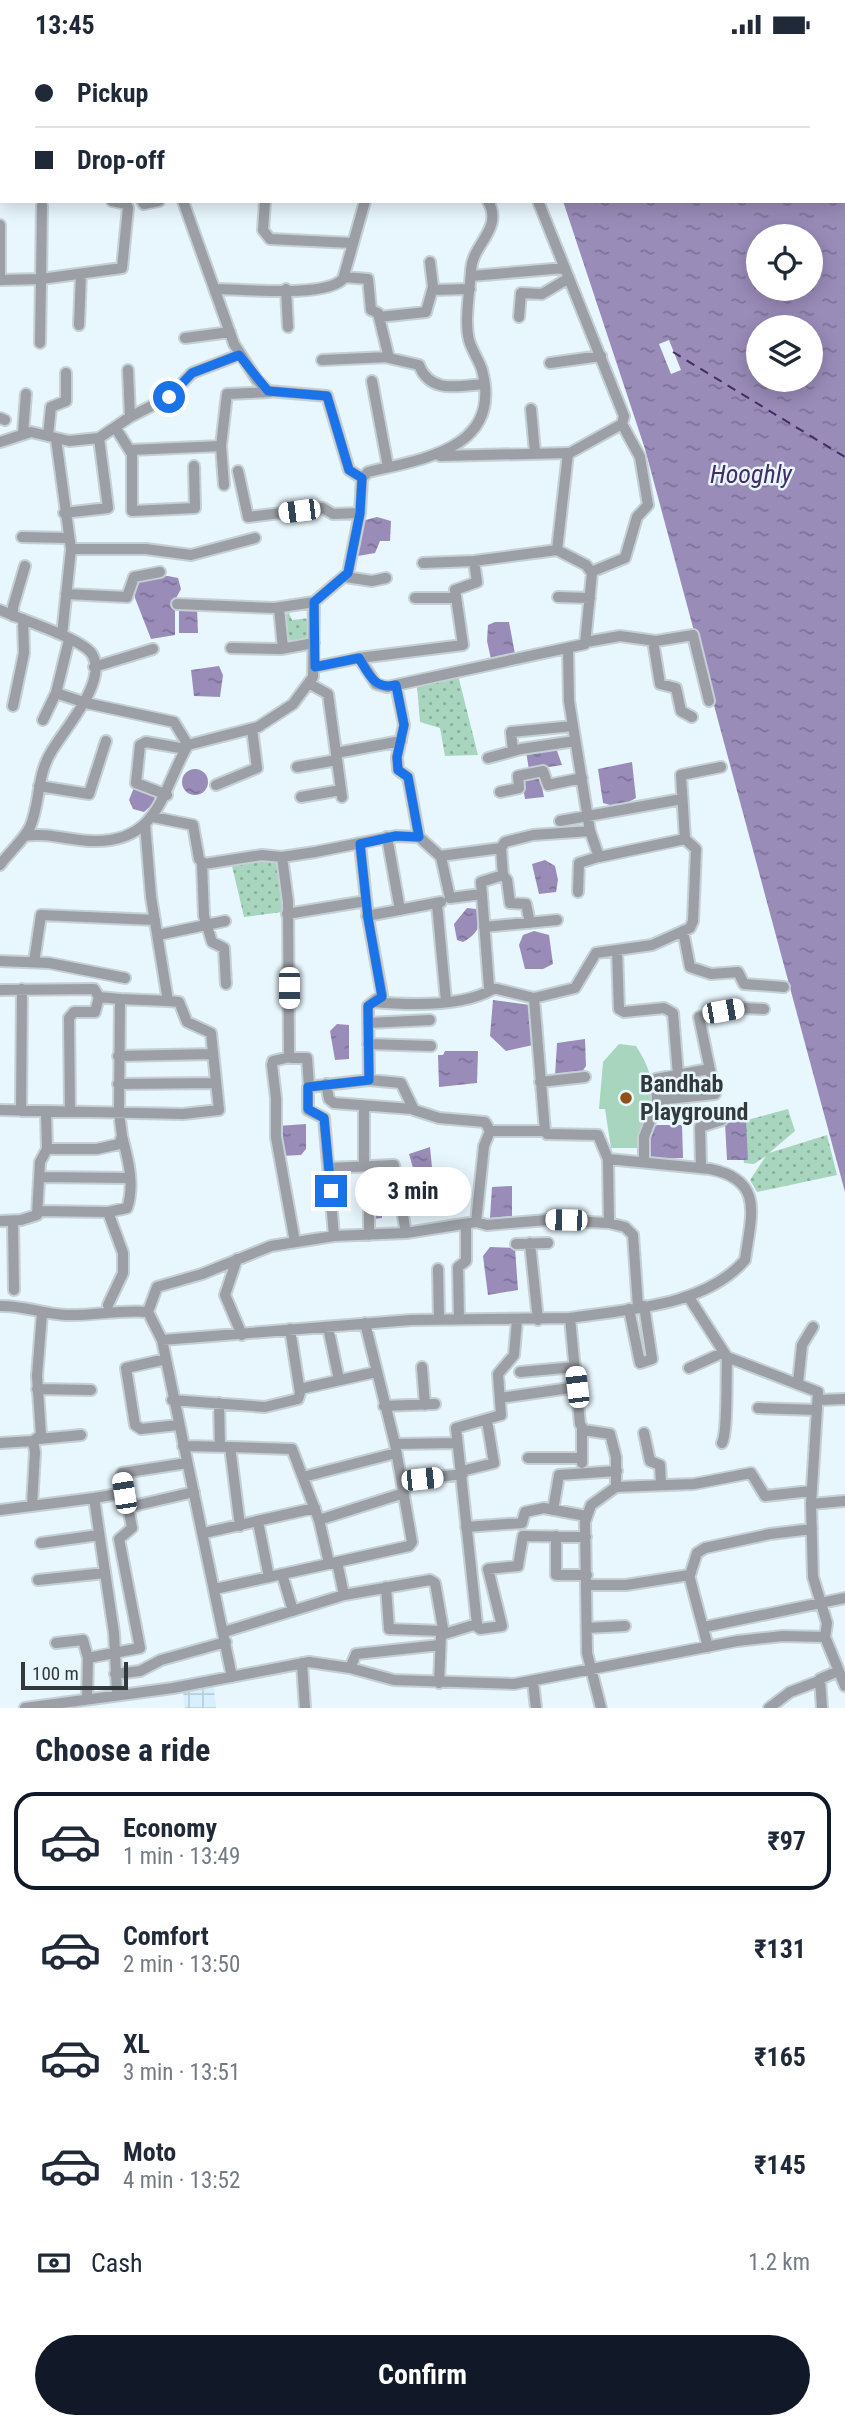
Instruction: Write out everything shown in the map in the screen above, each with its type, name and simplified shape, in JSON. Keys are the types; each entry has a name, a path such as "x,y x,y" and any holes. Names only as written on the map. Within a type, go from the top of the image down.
{"street":[{"path":"0,225 0,278 41,279 122,268 128,208 119,203"},
{"path":"184,203 239,355 257,380 270,392"},
{"path":"265,203 263,230 270,239 352,243"},
{"path":"215,289 326,288 338,283 344,277 364,203"},
{"path":"438,456 475,428 483,410 482,369 469,340 470,289 474,257 491,230 493,218 489,203"},
{"path":"539,203 624,416 622,424 640,457 648,505 637,517 625,558 591,572"},
{"path":"40,343 42,207"},
{"path":"379,317 425,313 432,290 430,262"},
{"path":"471,276 567,273"},
{"path":"519,317 521,293 540,295 567,273"},
{"path":"79,325 81,274"},
{"path":"344,277 368,279 371,310 378,312 380,329 386,334 389,357"},
{"path":"286,289 288,327"},
{"path":"432,290 470,289"},
{"path":"185,338 230,332"},
{"path":"0,442 23,433 69,441 99,437 169,397 192,373 239,355"},
{"path":"550,363 601,356"},
{"path":"322,360 389,357 419,364 424,377 436,386 484,384"},
{"path":"128,370 130,417"},
{"path":"43,720 56,693 65,637 69,544 52,437 51,407 66,401 66,373"},
{"path":"372,381 388,467"},
{"path":"224,485 221,446 227,394 270,392 327,396 349,470 362,478"},
{"path":"23,433 26,394"},
{"path":"531,409 535,453"},
{"path":"568,454 622,424"},
{"path":"116,427 130,450 132,511 196,507 194,466"},
{"path":"64,513 108,508 99,437"},
{"path":"130,450 221,446"},
{"path":"177,604 279,608 314,602 346,577 360,513 362,478 368,472 438,456 564,451 568,454"},
{"path":"557,550 568,454"},
{"path":"238,471 248,517 323,508 333,514 360,513"},
{"path":"22,537 191,555 255,538"},
{"path":"423,563 474,561 557,550 586,565 591,572 586,642"},
{"path":"315,667 359,658 463,645 456,588 477,582 474,561"},
{"path":"13,706 24,653 18,618 13,607 25,566"},
{"path":"66,594 126,597 134,577 160,572"},
{"path":"346,577 372,581 386,577"},
{"path":"558,597 590,598"},
{"path":"415,599 456,599"},
{"path":"167,795 136,783 140,745 146,743 187,747 252,729 278,717 310,684 315,667 314,602"},
{"path":"279,608 283,648"},
{"path":"0,610 65,637 90,652 94,667 86,703 49,755 33,817 24,836 0,865"},
{"path":"359,658 376,684 383,687 621,636 653,641 694,636 709,701"},
{"path":"653,641 660,684 676,688 681,712 692,717"},
{"path":"231,648 283,648 314,643"},
{"path":"94,667 153,649"},
{"path":"568,649 568,698 590,831 598,857"},
{"path":"301,797 341,794 328,694 310,684"},
{"path":"396,685 404,725 397,757 398,770 408,777 419,837 440,856 450,898"},
{"path":"56,693 86,703 174,722 187,747"},
{"path":"513,751 511,732 573,726"},
{"path":"216,785 257,768 252,729"},
{"path":"39,786 90,793 106,741"},
{"path":"298,767 401,741"},
{"path":"488,758 575,741"},
{"path":"24,836 50,834 96,841 116,838 149,820 167,795 187,747"},
{"path":"503,875 481,881 489,987 534,998 575,988 592,955 652,945 691,927 698,853 685,839 681,774 721,767"},
{"path":"500,792 520,788 518,776 540,771 548,785 582,778"},
{"path":"560,821 682,799"},
{"path":"149,820 193,825 202,864 206,925 212,942 224,948 226,984"},
{"path":"149,820 155,920 168,1001"},
{"path":"440,856 500,848 513,838 590,831"},
{"path":"202,864 261,855 282,857 387,837 419,837"},
{"path":"387,837 400,911"},
{"path":"578,892 579,863 685,839"},
{"path":"360,844 367,916 382,996 368,1006 369,1080"},
{"path":"500,848 510,903 526,904 530,923"},
{"path":"282,857 287,914 290,1057"},
{"path":"367,916 481,894"},
{"path":"287,914 366,901"},
{"path":"437,904 446,1001"},
{"path":"34,962 41,915 155,920"},
{"path":"484,927 557,920"},
{"path":"158,935 225,921"},
{"path":"683,931 690,967 711,974 738,972 744,984 784,987"},
{"path":"617,950 619,1009 624,1012 664,1008 673,1013 678,1075"},
{"path":"0,961 34,962 125,978"},
{"path":"21,1111 22,989"},
{"path":"0,990 94,989 99,997 95,1012 74,1012 69,1018 70,1111"},
{"path":"374,1002 414,1005 482,995 493,989"},
{"path":"0,1110 216,1113 219,1109 210,1032 188,1023 181,1003 99,997"},
{"path":"534,998 545,1131 547,1135 560,1136 598,1135 608,1159 609,1223"},
{"path":"37,1211 108,1212 127,1208 130,1178 119,1113 118,1084 120,999"},
{"path":"657,1101 714,1095 699,1017 742,1008 764,1009"},
{"path":"368,1023 429,1020"},
{"path":"368,1044 431,1047"},
{"path":"118,1056 213,1053"},
{"path":"295,1241 276,1137 276,1095 272,1065 275,1061 290,1057 307,1058 308,1109 324,1118 334,1236"},
{"path":"643,1161 644,1137 657,1101 656,1079 709,1069"},
{"path":"540,1082 585,1077"},
{"path":"309,1086 369,1080 401,1084 412,1109"},
{"path":"118,1084 216,1083"},
{"path":"326,1084 329,1099 334,1103 412,1109 439,1118 485,1122 490,1131"},
{"path":"364,1106 364,1166"},
{"path":"0,1221 31,1219 37,1211 40,1162 47,1149 46,1112"},
{"path":"701,1167 701,1127 722,1120"},
{"path":"490,1131 545,1131"},
{"path":"459,1319 458,1267 466,1261 484,1146 490,1131"},
{"path":"47,1149 112,1147 119,1144 122,1136"},
{"path":"162,1340 439,1319 570,1318 688,1296 744,1262 750,1231 749,1192 746,1184 725,1172 701,1167 608,1159"},
{"path":"329,1168 395,1165 406,1233"},
{"path":"39,1177 130,1178"},
{"path":"369,1195 369,1235"},
{"path":"108,1212 123,1252 123,1273 108,1305"},
{"path":"232,1677 204,1533 172,1400 162,1340 148,1312 157,1287 271,1246 295,1241 334,1236 406,1233 471,1223 487,1225 547,1220 609,1223 625,1227 633,1235 637,1307"},
{"path":"13,1221 14,1290"},
{"path":"530,1243 538,1320"},
{"path":"516,1244 548,1243"},
{"path":"237,1259 225,1295 243,1335"},
{"path":"438,1269 439,1319"},
{"path":"688,1296 703,1315 725,1355 724,1403 727,1431 722,1443"},
{"path":"0,1306 42,1313 148,1312"},
{"path":"32,1505 42,1313"},
{"path":"570,1318 582,1428 581,1473"},
{"path":"476,1626 463,1472 456,1427 487,1421 501,1415 498,1374 514,1355 517,1320"},
{"path":"215,1589 411,1545 402,1481 365,1323"},
{"path":"328,1327 339,1380"},
{"path":"799,1383 802,1345 813,1327"},
{"path":"172,1400 273,1406 298,1399 300,1389 290,1329"},
{"path":"689,1368 725,1355 816,1390 818,1405 811,1491 813,1579 827,1623 825,1637 845,1686"},
{"path":"166,1359 126,1368 135,1425 141,1429 178,1425"},
{"path":"384,1406 430,1404 422,1367"},
{"path":"520,1372 575,1367"},
{"path":"300,1389 376,1372"},
{"path":"500,1398 577,1387"},
{"path":"37,1389 91,1390"},
{"path":"758,1408 818,1405 845,1399"},
{"path":"219,1403 240,1526"},
{"path":"402,1481 463,1472 494,1462 487,1421"},
{"path":"582,1428 610,1434 617,1471 616,1487"},
{"path":"644,1433 650,1461 660,1465 661,1484"},
{"path":"0,1443 81,1435"},
{"path":"303,1477 395,1448 457,1443"},
{"path":"183,1446 290,1448 315,1508 344,1595"},
{"path":"528,1458 582,1458"},
{"path":"41,1543 120,1536 132,1528 122,1473 187,1463"},
{"path":"553,1510 559,1475 617,1471"},
{"path":"601,1708 589,1668 587,1628 586,1516 596,1500 616,1487 694,1484 752,1473 765,1496 811,1491"},
{"path":"0,1510 124,1493"},
{"path":"129,1507 194,1493"},
{"path":"319,1520 404,1493"},
{"path":"94,1498 115,1654 117,1693"},
{"path":"811,1504 845,1501"},
{"path":"204,1533 315,1508"},
{"path":"466,1527 522,1523 526,1511 553,1510 586,1516"},
{"path":"258,1522 269,1577"},
{"path":"708,1647 690,1575 695,1557 705,1548 770,1534 812,1529"},
{"path":"350,1668 356,1654 442,1637 476,1626 480,1629 502,1626 488,1569 518,1566 524,1535 586,1537"},
{"path":"88,1658 140,1648 120,1536"},
{"path":"556,1536 556,1575 626,1585 690,1575"},
{"path":"38,1580 105,1573"},
{"path":"282,1574 293,1611"},
{"path":"115,1674 140,1671 161,1660 344,1595 434,1581 442,1637 439,1683"},
{"path":"386,1587 389,1629 442,1637"},
{"path":"704,1627 845,1598"},
{"path":"587,1628 625,1626"},
{"path":"25,1708 232,1677 302,1663 350,1668 394,1680 439,1683 533,1682 589,1668 760,1638 825,1637"},
{"path":"56,1643 82,1640 88,1658 87,1699"},
{"path":"302,1663 305,1708"},
{"path":"769,1708 790,1692 838,1671"},
{"path":"819,1681 822,1708"},
{"path":"533,1682 537,1708"}],"shaded area":[{"path":"214,1688 216,1708 185,1708 183,1691"}],"green space":[{"path":"289,613 292,620 310,618 310,642 283,647 280,615"},
{"path":"458,675 478,755 445,756 440,728 420,722 417,685"},
{"path":"253,859 277,860 282,912 244,917 232,866"},
{"name":"Bandhab Playground","path":"619,1044 636,1046 652,1084 651,1108 639,1148 611,1148 605,1109 599,1109 603,1062"},
{"path":"788,1109 795,1131 769,1153 827,1135 837,1175 757,1192 750,1180 766,1156 754,1164 744,1163 740,1122"}],"water":[{"name":"Hooghly","path":"564,203 845,203 845,1192 645,449"},
{"path":"377,517 391,521 390,541 380,541 375,553 358,556 355,538 358,522"},
{"path":"138,578 178,578 181,589 175,600 175,635 151,639 135,598 134,588"},
{"path":"179,607 197,608 198,633 179,633"},
{"path":"509,622 515,654 491,659 487,641 488,625"},
{"path":"219,666 223,675 220,697 194,696 191,670"},
{"path":"556,748 562,765 529,770 526,751"},
{"path":"632,762 636,798 620,805 603,803 598,769"},
{"path":"195,769 204,773 208,782 204,791 195,795 186,791 182,782 186,773"},
{"path":"539,773 544,797 525,799 521,776"},
{"path":"135,785 155,797 154,803 144,812 133,809 129,800"},
{"path":"545,860 555,866 558,880 556,892 539,894 532,864"},
{"path":"467,908 476,909 479,924 472,936 463,942 457,940 454,924"},
{"path":"534,931 549,935 553,964 543,969 525,969 519,945 523,935"},
{"path":"493,1000 530,1005 533,1045 506,1051 490,1036"},
{"path":"337,1024 349,1025 349,1059 335,1060 330,1031"},
{"path":"585,1039 586,1066 582,1072 555,1076 557,1043"},
{"path":"445,1051 478,1051 477,1083 439,1087 438,1055 443,1055"},
{"path":"746,1120 748,1160 727,1160 725,1123"},
{"path":"306,1124 306,1149 301,1155 280,1156 278,1126"},
{"path":"657,1125 682,1125 683,1158 650,1159 649,1131"},
{"path":"430,1147 434,1188 424,1193 420,1192 409,1154"},
{"path":"512,1186 512,1216 490,1218 492,1187"},
{"path":"373,1195 391,1195 396,1208 382,1214 382,1218 374,1219"},
{"path":"490,1247 515,1248 518,1290 488,1295 483,1256"}],"pier":[{"path":"669,340 681,370 671,374 659,344"}],"ferry route":[{"path":"673,352 845,457"}],"place":[{"name":"Bandhab Playground","path":"626,1098"}],"route":[{"path":"169,397 192,373 239,355 265,390 325,394 349,470 362,478 360,513 348,573 336,586 314,602 315,667 359,658 376,684 383,687 396,685 404,725 397,757 398,770 408,777 419,837 387,837 360,844 368,918 382,997 368,1005 369,1080 308,1087 308,1109 324,1118 331,1191"}]}
